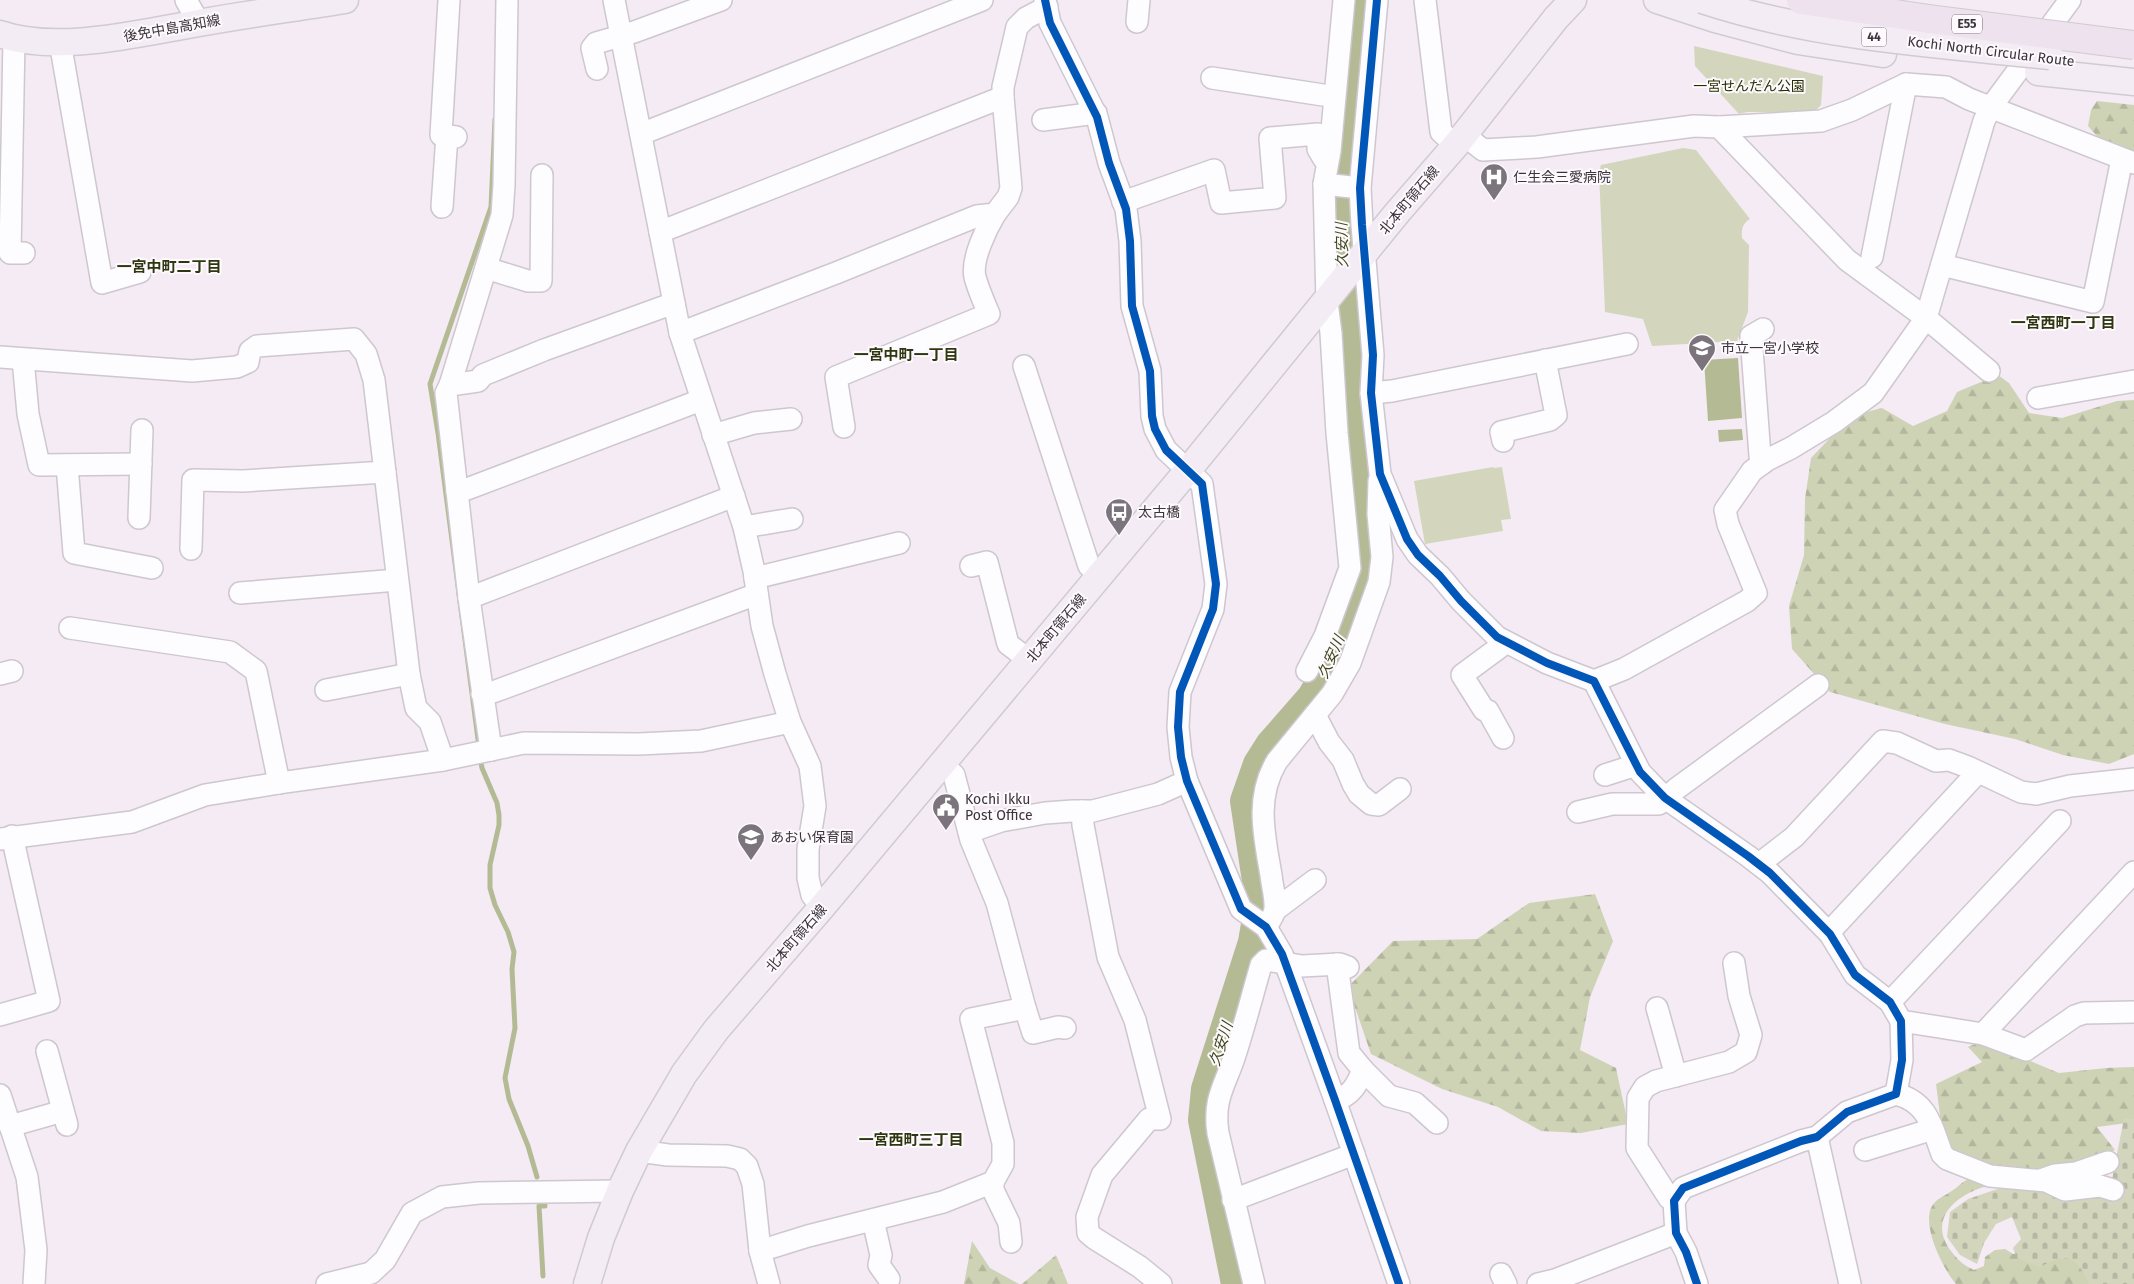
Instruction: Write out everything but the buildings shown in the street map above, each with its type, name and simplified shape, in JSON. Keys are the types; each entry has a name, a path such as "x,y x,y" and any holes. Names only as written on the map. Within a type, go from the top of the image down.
{"highway":[{"name":"E55","path":"1801,0 1928,20 2134,45"}],"main road":[{"name":"後免中島高知線","path":"7,36 60,42 130,36 345,0"},
{"name":"北本町領石線","path":"587,1284 601,1238 620,1190 639,1151 684,1074 716,1030 822,907 1188,470 1397,213 1460,140 1556,18 1573,0"},
{"path":"1657,0 1715,19 1798,41 1883,54 2044,64 2134,82"},
{"name":"Kochi North Circular Route","path":"1702,0 1782,22 1850,34 2044,64 2134,70"}],"street":[{"path":"186,0 199,23"},
{"path":"442,207 452,136 441,134 449,0"},
{"path":"484,751 482,694 469,598 446,393 502,215 507,0"},
{"path":"614,0 680,333 744,526 762,626 790,722 810,766 815,806 808,849 808,878 812,895 822,907"},
{"path":"597,69 592,48 596,43 634,32 720,0"},
{"path":"641,134 982,0"},
{"path":"1137,22 1139,0"},
{"path":"1326,162 1318,149 1318,134 1334,0"},
{"path":"1307,671 1325,636 1350,568 1337,433 1331,333 1326,302 1324,184 1326,162 1330,151 1344,0"},
{"path":"1377,0 1360,188 1361,259 1373,355 1371,393 1380,474 1378,514 1382,557 1379,582 1350,663 1342,679 1271,770 1264,790 1262,808 1271,919 1399,1284"},
{"path":"1425,0 1441,132 1483,150 1537,147 1694,126 1719,127 1821,122 1852,110 1906,84 1946,87 1969,99 2128,161 2093,302 1942,265"},
{"path":"1594,681 1632,664 1748,601 1756,594 1728,524 1725,510 1752,471 1762,463 1834,422 1873,393 1926,318 1984,121 1991,107 2070,0"},
{"path":"844,427 836,377 989,314 975,275 978,253 987,228 1008,196 1011,188 1003,87 1017,27 1046,4 1050,22 1096,113 1109,163 1123,202 1130,241 1132,306 1150,371 1152,416 1155,429 1166,450 1202,484 1216,584 1213,609 1180,692 1178,727 1181,757 1187,781 1241,909 1271,919"},
{"path":"7,36 10,253 24,253"},
{"path":"60,42 102,283 140,272"},
{"path":"1212,78 1323,95"},
{"path":"1872,257 1906,84"},
{"path":"660,232 1004,97"},
{"path":"1042,120 1096,113"},
{"path":"1719,127 1847,260 1926,318 1989,371"},
{"path":"1123,202 1214,170 1220,203 1275,198 1270,138 1318,134"},
{"path":"486,268 528,281 541,281 542,175"},
{"path":"1324,184 1360,188"},
{"path":"680,333 977,216 995,214"},
{"path":"450,385 478,381 483,375 544,350 674,303"},
{"path":"1762,463 1751,336 1763,330"},
{"path":"0,357 192,371 237,367 248,362 250,351 257,346 354,339 366,354 374,380 409,674 416,708 430,722 443,760"},
{"path":"1371,393 1392,391 1627,344"},
{"path":"23,359 28,414 39,465 141,464"},
{"path":"1503,441 1501,432 1550,420 1556,416 1546,360"},
{"path":"1024,366 1089,566 1101,574"},
{"path":"2038,398 2134,381"},
{"path":"457,491 467,489 701,400"},
{"path":"713,435 754,423 791,419"},
{"path":"139,518 142,430"},
{"path":"67,465 74,553 152,568"},
{"path":"191,549 193,480 243,481 385,472"},
{"path":"1380,474 1407,539 1418,555 1440,576 1461,601 1497,637 1547,663 1594,681 1640,772 1665,798 1759,864 1830,934 1855,975 1890,1002 1901,1021 1902,1060 1896,1094"},
{"path":"469,598 734,496"},
{"path":"744,526 792,519"},
{"path":"482,694 493,692 756,586 899,543"},
{"path":"971,566 986,562 1008,644 1029,660"},
{"path":"240,593 397,580"},
{"path":"70,628 230,652 256,671 279,782"},
{"path":"1503,738 1488,711 1484,710 1462,675 1500,648 1504,641"},
{"path":"326,690 409,674"},
{"path":"1578,812 1612,804 1659,804 1818,686"},
{"path":"1315,715 1329,742 1343,760 1359,794 1371,804 1379,805 1400,789"},
{"path":"0,1015 50,1001 6,838 132,822 205,795 279,782 443,760 524,743 639,744 700,741 790,722"},
{"path":"1759,864 1794,837 1883,741 1897,742 1936,761 1949,760 2021,792 2036,794 2070,786 2134,779"},
{"path":"942,764 954,776 969,832 997,903 1033,1033 1058,1027 1065,1028"},
{"path":"1605,775 1636,765"},
{"path":"1830,934 1834,927 1978,772"},
{"path":"1263,827 1273,824 1273,811 1281,779"},
{"path":"969,832 1001,821 1045,813 1093,812 1158,794 1187,781"},
{"path":"1082,811 1108,957 1135,1020 1160,1119 1149,1119 1102,1175 1087,1217 1088,1233 1140,1267 1161,1284"},
{"path":"1890,1002 2060,821"},
{"path":"1983,1034 2134,872"},
{"path":"1271,919 1315,880"},
{"path":"1254,1284 1250,1262 1242,1240 1216,1117 1217,1101 1234,1059 1261,965 1266,960 1302,966 1343,965 1349,1053 1391,1103 1415,1103 1437,1122"},
{"path":"1674,1200 1670,1198 1637,1148 1638,1098 1640,1093 1650,1084 1729,1062 1746,1052 1751,1035 1739,996 1734,963"},
{"path":"760,1251 808,1236 944,1202 992,1182 1004,1164 1003,1143 971,1019 1025,1008"},
{"path":"1657,1008 1676,1076"},
{"path":"1901,1021 1983,1034 2026,1050 2075,1016 2084,1013 2132,1008"},
{"path":"10,1126 65,1118 47,1051"},
{"path":"1335,1100 1346,1097 1358,1082 1364,1070"},
{"path":"1697,1284 1686,1252 1676,1233 1674,1200 1683,1188 1801,1141 1817,1137 1847,1112 1896,1094 1904,1096 1923,1108 1933,1128 1942,1154 1947,1159 1990,1176 2041,1180 2065,1190 2100,1186 2113,1190"},
{"path":"0,1095 10,1126 9,1150 27,1177 36,1250 34,1284"},
{"path":"1865,1150 1933,1128"},
{"path":"1817,1137 1850,1284"},
{"path":"639,1151 668,1155 726,1156 740,1159 748,1166 751,1175 760,1251 769,1284"},
{"path":"1233,1200 1354,1154"},
{"path":"2041,1180 2055,1174 2076,1173 2108,1162"},
{"path":"992,1182 993,1190 1009,1223 1011,1242"},
{"path":"326,1284 371,1273 385,1260 412,1213 442,1197 480,1193 620,1190"},
{"path":"873,1220 881,1254 879,1265 889,1279"},
{"path":"1538,1284 1555,1280 1676,1233"}],"green space":[{"name":"一宮せんだん公園","path":"1694,46 1823,76 1821,105 1814,112 1747,112 1739,114 1695,66"},
{"path":"2097,101 2134,105 2134,153 2103,143 2088,126 2091,110"},
{"path":"1683,148 1696,150 1750,219 1744,224 1742,229 1742,238 1749,245 1748,312 1737,341 1652,346 1643,319 1605,312 1599,172 1601,165"},
{"path":"1998,375 2009,383 2029,413 2062,418 2117,401 2134,400 2134,754 2109,764 2063,755 2015,739 1945,724 1830,692 1792,649 1789,606 1804,555 1805,499 1811,458 1851,416 1882,408 1913,426 1947,411 1957,392"},
{"path":"1502,467 1511,519 1501,520 1503,531 1425,544 1414,481"},
{"path":"1595,894 1613,941 1590,997 1580,1050 1616,1068 1628,1124 1581,1133 1541,1131 1498,1107 1442,1089 1371,1054 1348,987 1393,941 1477,939 1529,903"},
{"path":"1977,1043 2016,1055 2059,1073 2134,1067 2134,1125 2127,1123 2097,1127 2115,1150 2078,1166 2033,1174 1984,1168 1944,1147 1936,1084 1982,1062 1968,1047"},
{"path":"2124,1118 2134,1119 2134,1284 2089,1284 2080,1267 2070,1259 2057,1259 2040,1267 2017,1258 2013,1248 2021,1239 2012,1217 1996,1224 1984,1243 1977,1264 1960,1255 1947,1237 1950,1212 1968,1199 2021,1181 2109,1195"},
{"path":"1976,1177 1992,1185 1969,1193 1959,1200 1944,1217 1942,1227 1944,1239 1951,1251 1961,1262 1974,1270 1984,1266 1985,1257 1995,1250 2005,1249 2013,1254 2056,1250 2061,1246 2105,1284 1956,1284 1945,1268 1935,1246 1931,1235 1929,1214 1932,1206 1938,1199 1964,1181"},
{"path":"972,1241 990,1268 1019,1284 964,1284"},
{"path":"1056,1255 1068,1284 1022,1284"}],"shaded area":[{"path":"1738,358 1742,418 1708,421 1704,360"},
{"path":"1742,429 1743,440 1719,442 1718,430"}],"waterway":[{"name":"久安川","path":"1236,1284 1203,1120 1206,1089 1253,942 1260,901 1245,801 1258,764 1270,745 1312,697 1328,669 1354,609 1365,575 1364,548 1351,448 1341,233 1342,172 1358,0"},
{"path":"479,747 430,384 491,207 495,119"},
{"path":"480,758 482,768 497,803 499,815 499,825 490,865 490,888 514,952 512,969 515,1028 505,1078 509,1099 528,1146 537,1177"},
{"path":"543,1276 539,1206 545,1206 544,1200"}],"cycle path":[{"path":"1045,0 1050,23 1097,117 1109,163 1126,209 1130,241 1132,306 1150,371 1152,416 1155,429 1166,450 1202,484 1216,584 1213,609 1180,692 1178,727 1181,757 1187,781 1241,909 1266,927 1282,954 1399,1284"},
{"path":"1377,0 1360,188 1373,355 1371,393 1380,474 1407,539 1418,555 1497,637 1547,663 1594,681 1640,772 1665,798 1770,873 1830,934 1855,975 1890,1002 1901,1021 1902,1060 1896,1094 1847,1112 1817,1137 1801,1141 1683,1188 1674,1201 1676,1233 1686,1252 1697,1284"}],"place":[{"name":"仁生会三愛病院","path":"1494,201"},
{"name":"市立一宮小学校","path":"1702,372"},
{"name":"太古橋","path":"1119,536"},
{"name":"Kochi Ikku Post Office","path":"946,831"},
{"name":"あおい保育園","path":"751,861"}],"district":[{"name":"一宮中町二丁目","path":"169,267"},
{"name":"一宮西町一丁目","path":"2063,323"},
{"name":"一宮中町一丁目","path":"906,355"},
{"name":"一宮西町三丁目","path":"911,1140"}]}
